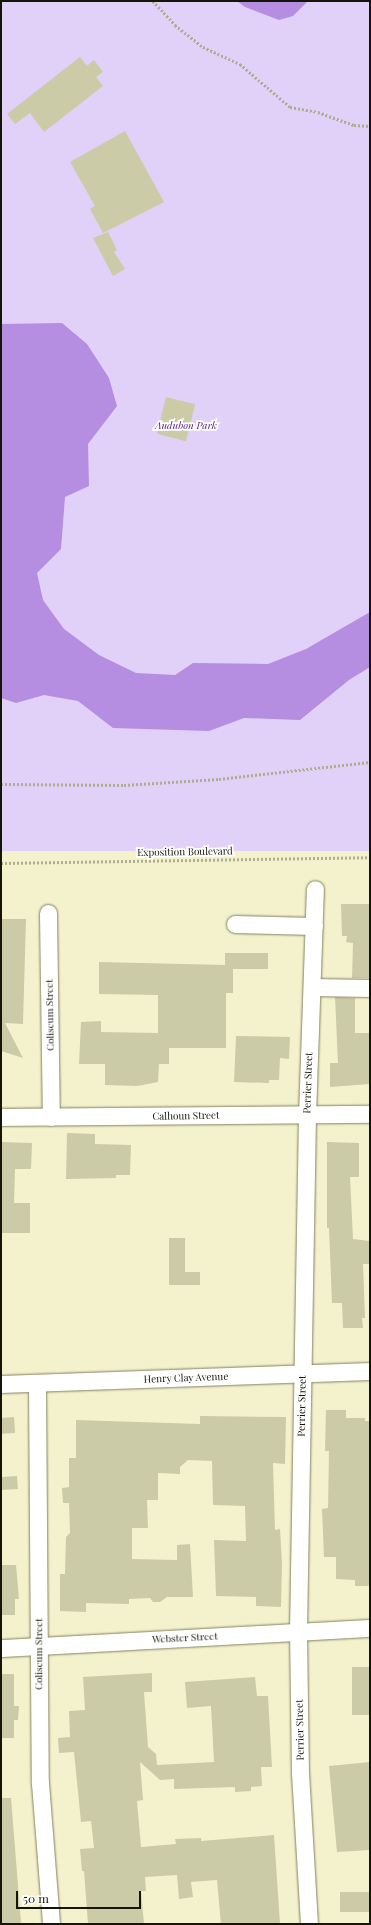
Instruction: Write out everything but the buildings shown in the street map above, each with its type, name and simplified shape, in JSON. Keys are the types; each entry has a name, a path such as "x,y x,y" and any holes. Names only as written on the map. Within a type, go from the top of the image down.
{"street":[{"name":"Perrier Street","path":"309,1924 300,1774 298,1631 307,1115 315,889"},
{"name":"Coliseum Street","path":"48,913 51,1117"},
{"path":"235,924 314,926"},
{"path":"312,987 370,988"},
{"name":"Calhoun Street","path":"1,1117 370,1114"},
{"name":"Henry Clay Avenue","path":"1,1384 37,1384 370,1371"},
{"name":"Coliseum Street","path":"37,1384 40,1783 51,1924"},
{"name":"Webster Street","path":"1,1648 370,1628"}],"path":[{"path":"153,1 180,29 202,46 240,64 290,107 318,112 354,125 370,126"},
{"path":"1,784 124,785 219,779 370,762"},
{"name":"Exposition Boulevard","path":"1,863 370,856"}],"green space":[{"name":"Audubon Park","path":"1,1 370,1 370,851 1,851"}],"shaded area":[{"path":"237,1 308,1 293,16 279,20 245,7"},
{"path":"62,323 87,344 109,378 117,406 88,444 89,486 65,497 61,549 37,573 43,600 64,629 99,655 136,673 175,675 193,663 268,664 306,649 370,612 370,667 349,680 300,720 244,718 209,731 113,728 78,701 44,695 16,703 1,698 1,324"}]}
